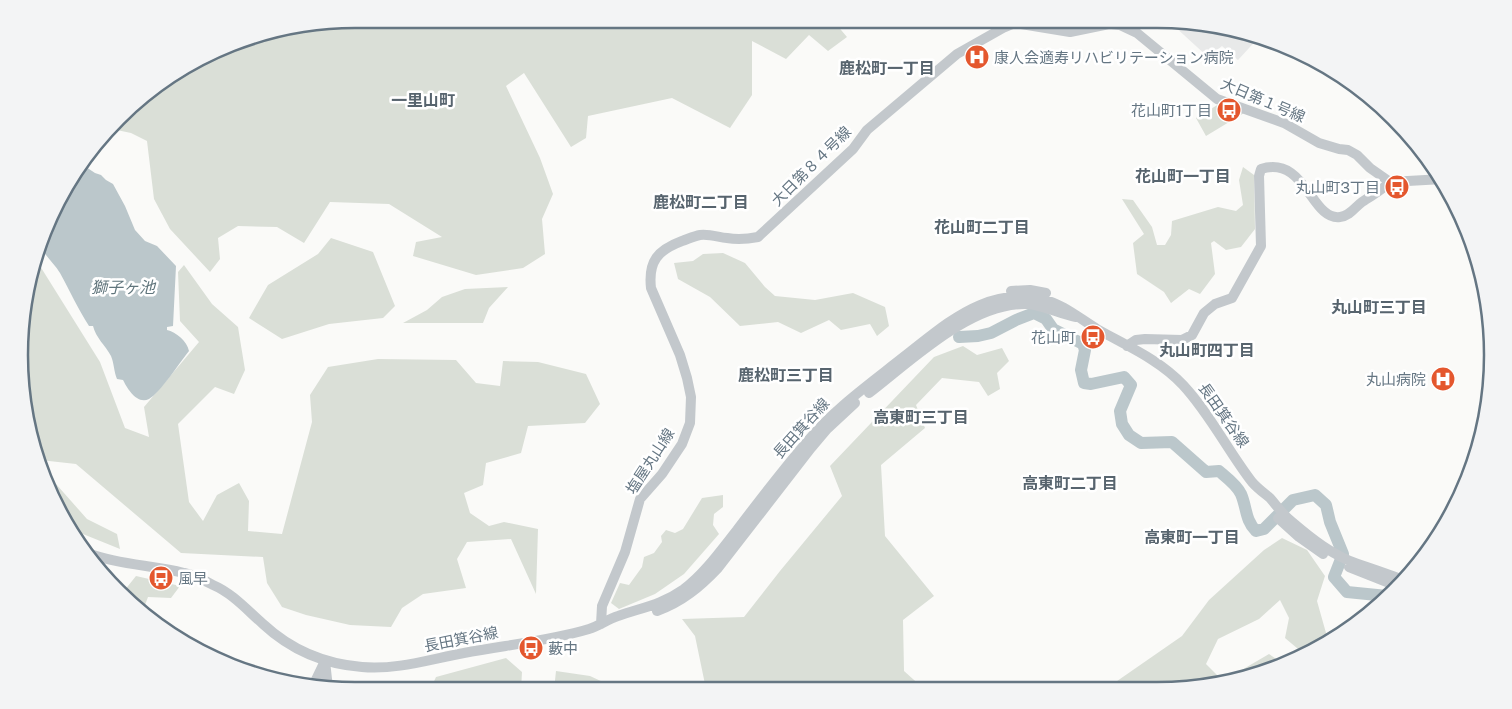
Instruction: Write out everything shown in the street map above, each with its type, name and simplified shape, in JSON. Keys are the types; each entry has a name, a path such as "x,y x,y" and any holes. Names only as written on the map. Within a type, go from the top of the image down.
{"street":[{"name":"大日第１号線","path":"945,65 957,54 1003,28"},
{"name":"大日第１号線","path":"1050,28 1070,32 1090,28"},
{"name":"大日第１号線","path":"1129,28 1217,99 1284,123 1319,143 1348,150 1390,182"},
{"name":"大日第８４号線","path":"656,258 666,247 699,235 715,235 745,240 758,236 853,149 867,130 945,65"},
{"path":"1126,346 1136,340 1145,339 1182,340 1192,335 1204,313 1215,304 1232,298 1261,246 1259,176 1261,169 1271,166 1288,171 1297,178 1322,210 1330,216 1341,218 1350,213 1361,202 1381,191 1390,182 1433,180"},
{"name":"塩屋丸山線","path":"601,624 602,606 625,552 640,499 662,474 682,444 690,423 691,397 687,378 680,355 651,288 650,277 656,258"},
{"name":"長田箕谷線","path":"97,557 186,573 215,585 232,596 279,638 325,662 370,668 402,666 464,652 545,639 588,629 615,617 653,606 689,585 711,563 806,443 836,411 951,321 990,301 999,294 1014,290 1030,290 1048,294 1061,302 1077,317 1126,346 1144,354 1173,374 1196,399 1250,479 1262,492 1266,504 1275,510 1310,546 1363,569 1394,580"},
{"name":"長田箕谷線","path":"601,624 616,623 658,611 685,598 702,585 718,568 792,470 827,429 853,405 955,327 975,317 1012,305 1043,307 1077,317"},
{"path":"316,679 325,662"},
{"path":"325,662 327,680"}],"shaded area":[{"path":"333,28 839,28 847,37 828,51 809,35 786,59 752,41 752,95 730,128 672,98 588,116 586,138 571,147 524,73 506,86 540,158 553,194 542,219 545,254 523,268 476,275 413,256 416,242 442,237 389,204 330,202 304,243 277,227 238,226 218,238 220,259 210,272 170,229 154,199 147,141 131,133 117,130 155,95 191,71 229,52 249,45 312,30"},
{"path":"1176,28 1200,30 1254,42 1238,60 1222,46 1208,57"},
{"path":"1219,104 1244,113 1206,136 1196,118"},
{"path":"1243,167 1254,175 1255,229 1241,247 1226,250 1214,241 1211,243 1215,274 1200,294 1189,289 1171,303 1164,292 1137,274 1133,243 1144,234 1122,199 1133,200 1152,227 1157,245 1165,245 1171,235 1172,221 1218,207 1236,211 1243,205 1239,180"},
{"path":"331,238 373,252 395,306 383,318 329,324 282,339 249,318 268,285 318,254"},
{"path":"723,253 745,263 775,296 815,300 853,293 885,307 889,326 877,336 870,324 841,330 829,320 801,333 778,322 740,326 710,297 678,279 674,263 693,261 703,254"},
{"path":"184,265 212,304 238,327 245,370 234,394 215,387 178,424 189,502 203,521 217,495 239,483 249,501 248,531 282,534 312,422 310,395 328,367 378,359 456,360 476,383 500,386 503,361 538,362 586,374 600,404 585,423 528,426 521,453 486,463 483,485 464,493 470,513 489,526 504,522 538,529 536,594 511,539 467,542 457,559 466,588 423,594 402,608 391,627 350,625 306,615 282,607 267,583 263,557 181,553 76,464 45,461 30,397 28,333 30,312 40,266 100,362 125,428 149,437 144,407 199,342 180,321 178,272"},
{"path":"508,287 489,308 483,323 403,323 427,310 442,297 465,289"},
{"path":"963,346 977,355 1002,348 1009,361 997,373 1000,389 988,396 979,382 942,378 916,405 925,428 881,465 885,536 934,596 903,620 904,671 916,682 705,682 695,636 682,619 744,617 842,496 830,466 934,357"},
{"path":"54,484 87,519 117,534 120,549 81,533 71,518"},
{"path":"723,495 723,507 714,514 713,525 719,534 684,574 655,594 619,609 611,603 620,583 629,585 642,567 644,557 654,553 662,542 661,536 666,530 675,533 683,529 702,498"},
{"path":"1282,538 1307,550 1325,576 1317,601 1326,634 1299,650 1285,638 1289,618 1280,600 1259,619 1218,639 1206,664 1218,676 1179,681 1116,682 1182,636 1209,600 1264,550"},
{"path":"136,576 180,586 171,598 148,597 145,605 126,589"},
{"path":"1269,654 1277,659 1242,670"},
{"path":"506,658 522,672 521,682 434,682 436,677"},
{"path":"556,671 590,676 603,682 555,682"}],"water":[{"name":"獅子ヶ池","path":"87,167 113,184 135,230 145,241 157,246 176,266 173,326 167,327 167,330 181,338 189,351 154,396 149,399 140,400 130,391 123,380 117,379 111,356 96,334 93,326 89,326 60,273 44,252 61,210"}],"waterway":[{"path":"959,337 991,333 1034,313 1046,319 1053,329 1083,344 1085,350 1081,370 1084,383 1091,384 1124,377 1131,385 1120,411 1122,424 1129,435 1141,443 1172,442 1206,472 1219,471 1239,491 1248,518 1256,531 1264,529 1293,500 1315,495 1326,505 1330,522 1343,554 1334,577 1347,592 1379,595"}],"place":[{"name":"康人会適寿リハビリテーション病院","path":"977,57"},
{"name":"花山町1丁目","path":"1229,110"},
{"name":"丸山町3丁目","path":"1397,187"},
{"name":"花山町","path":"1093,337"},
{"name":"丸山病院","path":"1443,379"},
{"name":"風早","path":"161,578"},
{"name":"藪中","path":"531,648"}],"district":[{"name":"鹿松町一丁目","path":"887,68"},
{"name":"一里山町","path":"423,100"},
{"name":"花山町一丁目","path":"1183,176"},
{"name":"鹿松町二丁目","path":"701,202"},
{"name":"花山町二丁目","path":"982,227"},
{"name":"丸山町三丁目","path":"1379,307"},
{"name":"丸山町四丁目","path":"1207,350"},
{"name":"鹿松町三丁目","path":"786,375"},
{"name":"高東町三丁目","path":"921,417"},
{"name":"高東町二丁目","path":"1070,483"},
{"name":"高東町一丁目","path":"1192,537"}]}
